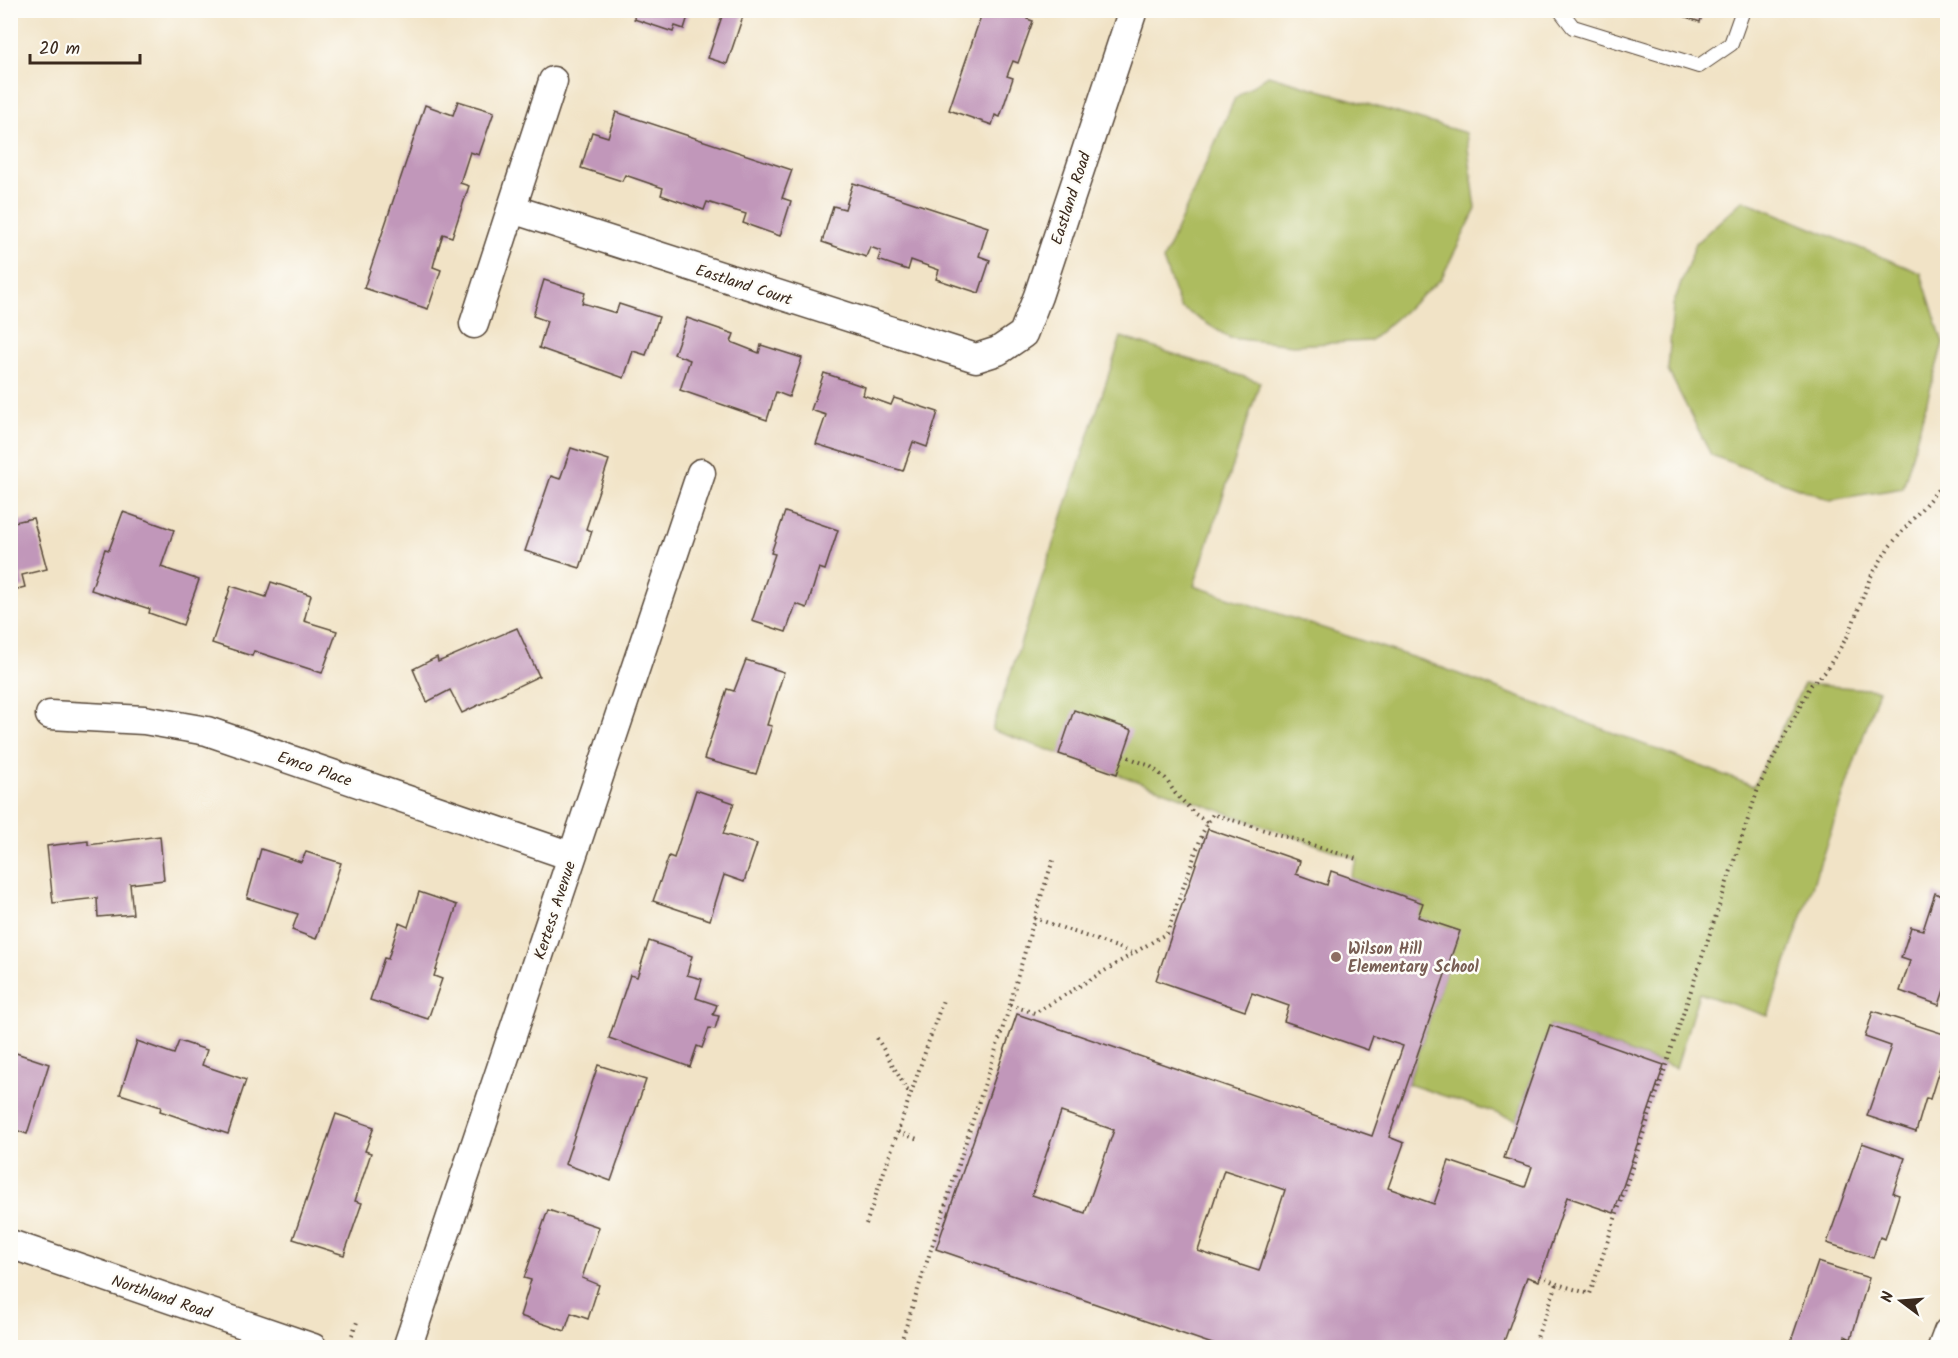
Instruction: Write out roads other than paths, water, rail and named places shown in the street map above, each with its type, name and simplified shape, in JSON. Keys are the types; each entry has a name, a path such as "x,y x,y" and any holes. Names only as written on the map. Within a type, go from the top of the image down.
{"street":[{"name":"Eastland Road","path":"976,358 998,351 1023,334 1038,296 1133,10"},
{"path":"474,324 554,81"},
{"name":"Eastland Court","path":"512,209 976,358"},
{"name":"Kertess Avenue","path":"407,1347 701,473"},
{"name":"Emco Place","path":"50,715 144,720 207,731 572,856"},
{"name":"Northland Road","path":"10,1244 313,1347"},
{"path":"1942,1347 1947,1332"}],"lane":[{"path":"1560,10 1573,27 1699,66 1731,44 1743,10"}],"place":[{"name":"Wilson Hill Elementary School","path":"1336,957"}]}
